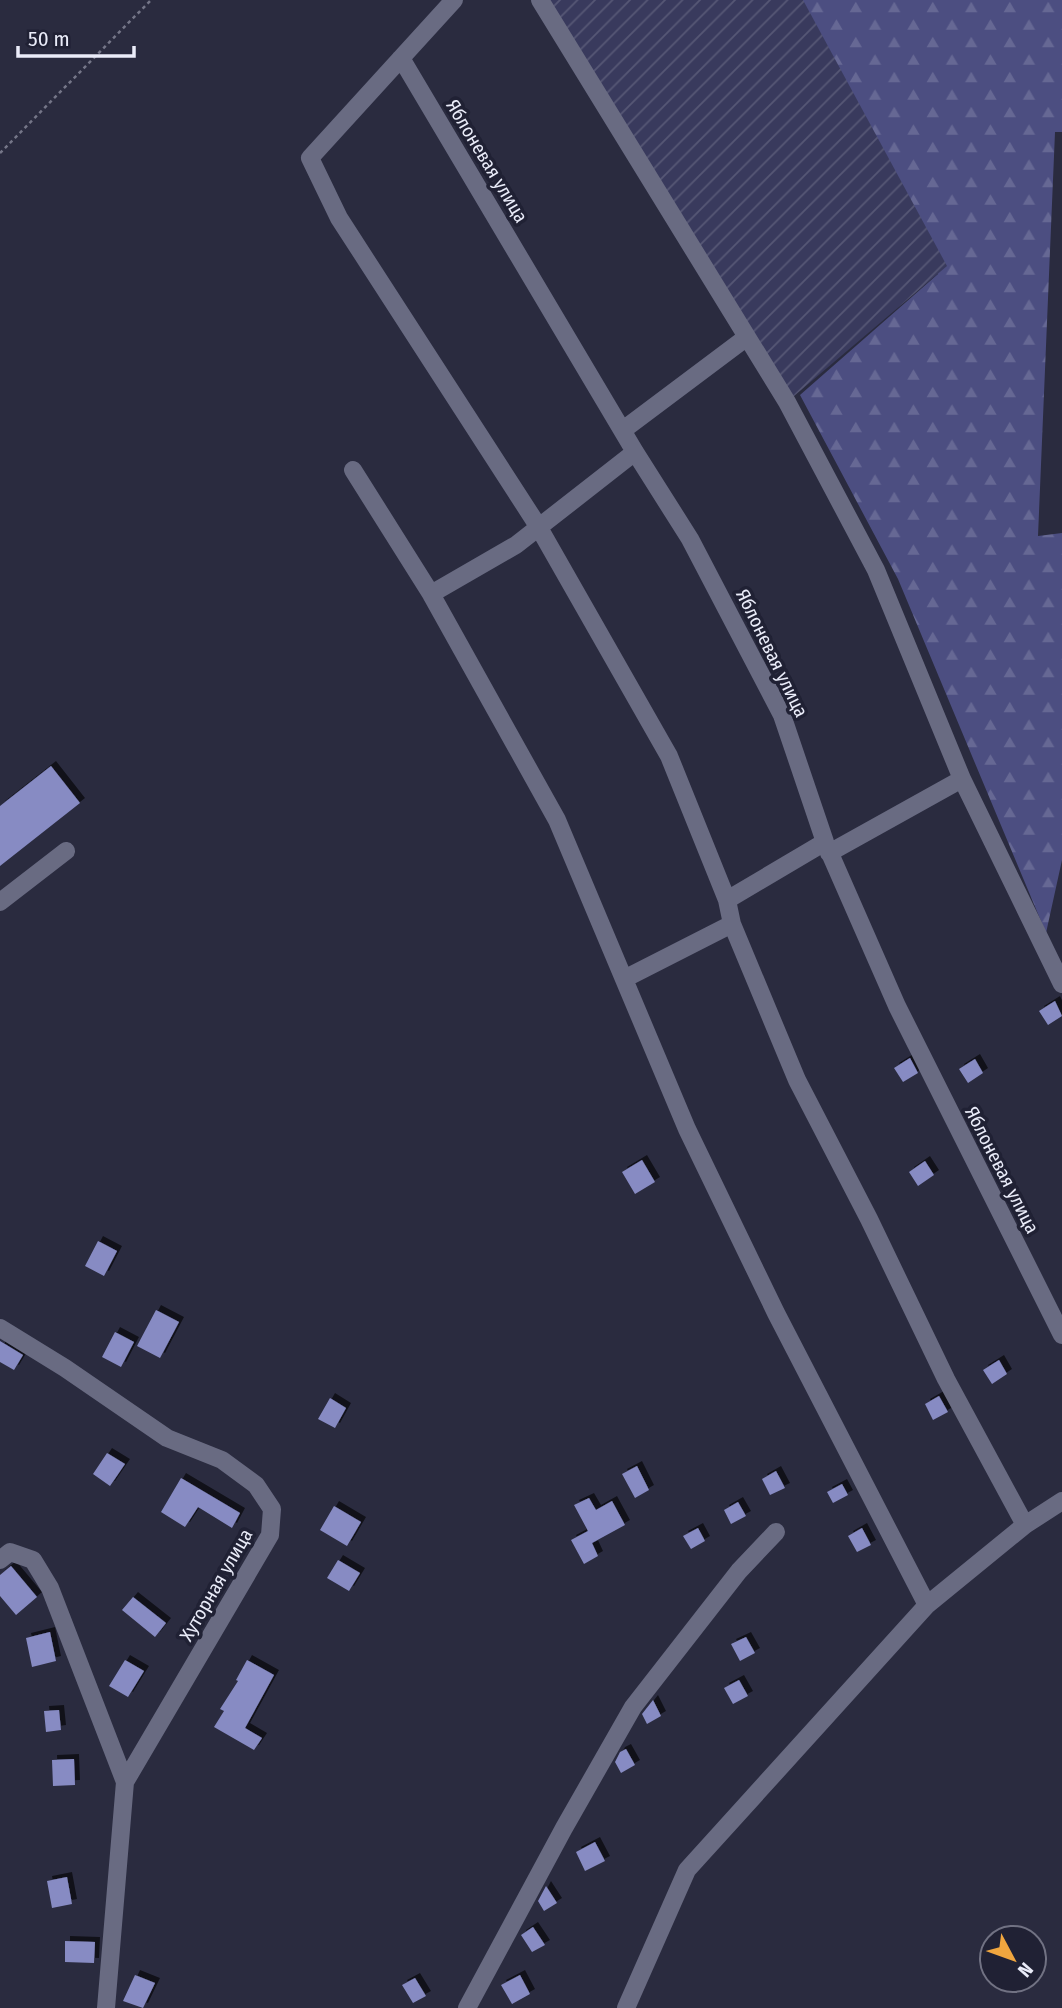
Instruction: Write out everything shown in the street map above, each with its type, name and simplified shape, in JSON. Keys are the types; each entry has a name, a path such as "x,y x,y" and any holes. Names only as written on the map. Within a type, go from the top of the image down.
{"street":[{"path":"454,0 310,158 340,218 538,526 669,756 727,900 732,924 797,1080 869,1219 946,1379 1025,1525"},
{"path":"540,0 787,402 876,570 962,779 1062,984"},
{"name":"Яблоневая улица","path":"401,58 635,452 690,539 782,715 827,848 897,1006 1062,1335"},
{"path":"623,430 747,337"},
{"path":"431,594 516,545 635,452"},
{"path":"353,470 431,594 558,820 687,1129 776,1313 927,1605"},
{"path":"727,900 962,779"},
{"path":"0,902 66,851"},
{"path":"624,979 732,924"},
{"name":"Хуторная улица","path":"0,1328 167,1438 222,1460 256,1485 272,1509 270,1535 125,1782"},
{"path":"626,2008 687,1870 927,1605 1025,1525 1062,1501"},
{"path":"467,2008 633,1707 739,1571 776,1532"},
{"path":"0,1560 10,1552 33,1560 50,1588 125,1782 107,2008"}],"path":[{"path":"0,153 151,0"}],"green space":[{"path":"742,0 1062,0 1062,132 1055,132 1038,536 1062,533 1062,860 1046,933 898,579 800,395 938,274 844,111"}],"shaded area":[{"path":"540,0 803,0 947,266 787,402"}],"building":[{"path":"51,766 80,803 0,866 0,806"},
{"path":"1055,1001 1062,1016 1048,1025 1039,1011"},
{"path":"910,1058 918,1073 903,1082 894,1068"},
{"path":"975,1059 983,1073 968,1083 959,1069"},
{"path":"642,1160 655,1182 635,1194 622,1172"},
{"path":"925,1161 934,1175 918,1186 909,1172"},
{"path":"98,1241 117,1251 104,1276 85,1266"},
{"path":"156,1310 179,1322 160,1358 137,1346"},
{"path":"115,1332 134,1342 121,1367 102,1357"},
{"path":"0,1341 23,1355 14,1370 0,1362"},
{"path":"999,1360 1007,1374 992,1384 983,1370"},
{"path":"939,1396 948,1412 933,1420 925,1404"},
{"path":"330,1398 346,1408 335,1428 318,1419"},
{"path":"107,1453 125,1464 110,1486 93,1474"},
{"path":"637,1466 649,1490 635,1498 622,1474"},
{"path":"776,1471 785,1488 770,1495 762,1479"},
{"path":"181,1478 240,1513 232,1528 198,1507 185,1527 161,1512"},
{"path":"842,1484 848,1495 833,1503 827,1492"},
{"path":"589,1498 596,1510 612,1501 625,1525 592,1543 598,1556 584,1564 571,1540 588,1531 574,1505"},
{"path":"738,1502 746,1516 731,1524 724,1510"},
{"path":"334,1506 361,1522 347,1546 320,1530"},
{"path":"698,1528 705,1541 691,1549 683,1536"},
{"path":"862,1528 871,1545 857,1552 848,1536"},
{"path":"338,1560 360,1573 349,1591 327,1578"},
{"path":"11,1566 37,1597 16,1615 0,1596 0,1575"},
{"path":"133,1597 166,1623 155,1637 122,1610"},
{"path":"50,1632 56,1661 32,1667 26,1638"},
{"path":"746,1637 755,1653 740,1661 731,1644"},
{"path":"125,1660 144,1671 128,1697 109,1686"},
{"path":"247,1660 274,1675 245,1728 262,1738 254,1750 214,1727 224,1711 220,1709 238,1681 236,1680"},
{"path":"739,1680 748,1696 733,1704 724,1688"},
{"path":"653,1700 661,1716 647,1724 642,1714"},
{"path":"59,1710 61,1730 46,1732 44,1711"},
{"path":"626,1749 635,1765 621,1773 615,1762 620,1752"},
{"path":"74,1759 75,1785 53,1786 52,1760"},
{"path":"595,1842 605,1861 585,1871 576,1852"},
{"path":"67,1877 72,1904 52,1908 47,1881"},
{"path":"546,1886 557,1903 544,1911 538,1901"},
{"path":"533,1927 545,1945 532,1952 521,1935"},
{"path":"65,1941 95,1942 94,1963 65,1962"},
{"path":"135,1975 155,1983 143,2008 123,2001"},
{"path":"520,1975 530,1994 512,2004 501,1985"},
{"path":"415,1978 426,1996 413,2003 402,1985"}]}
